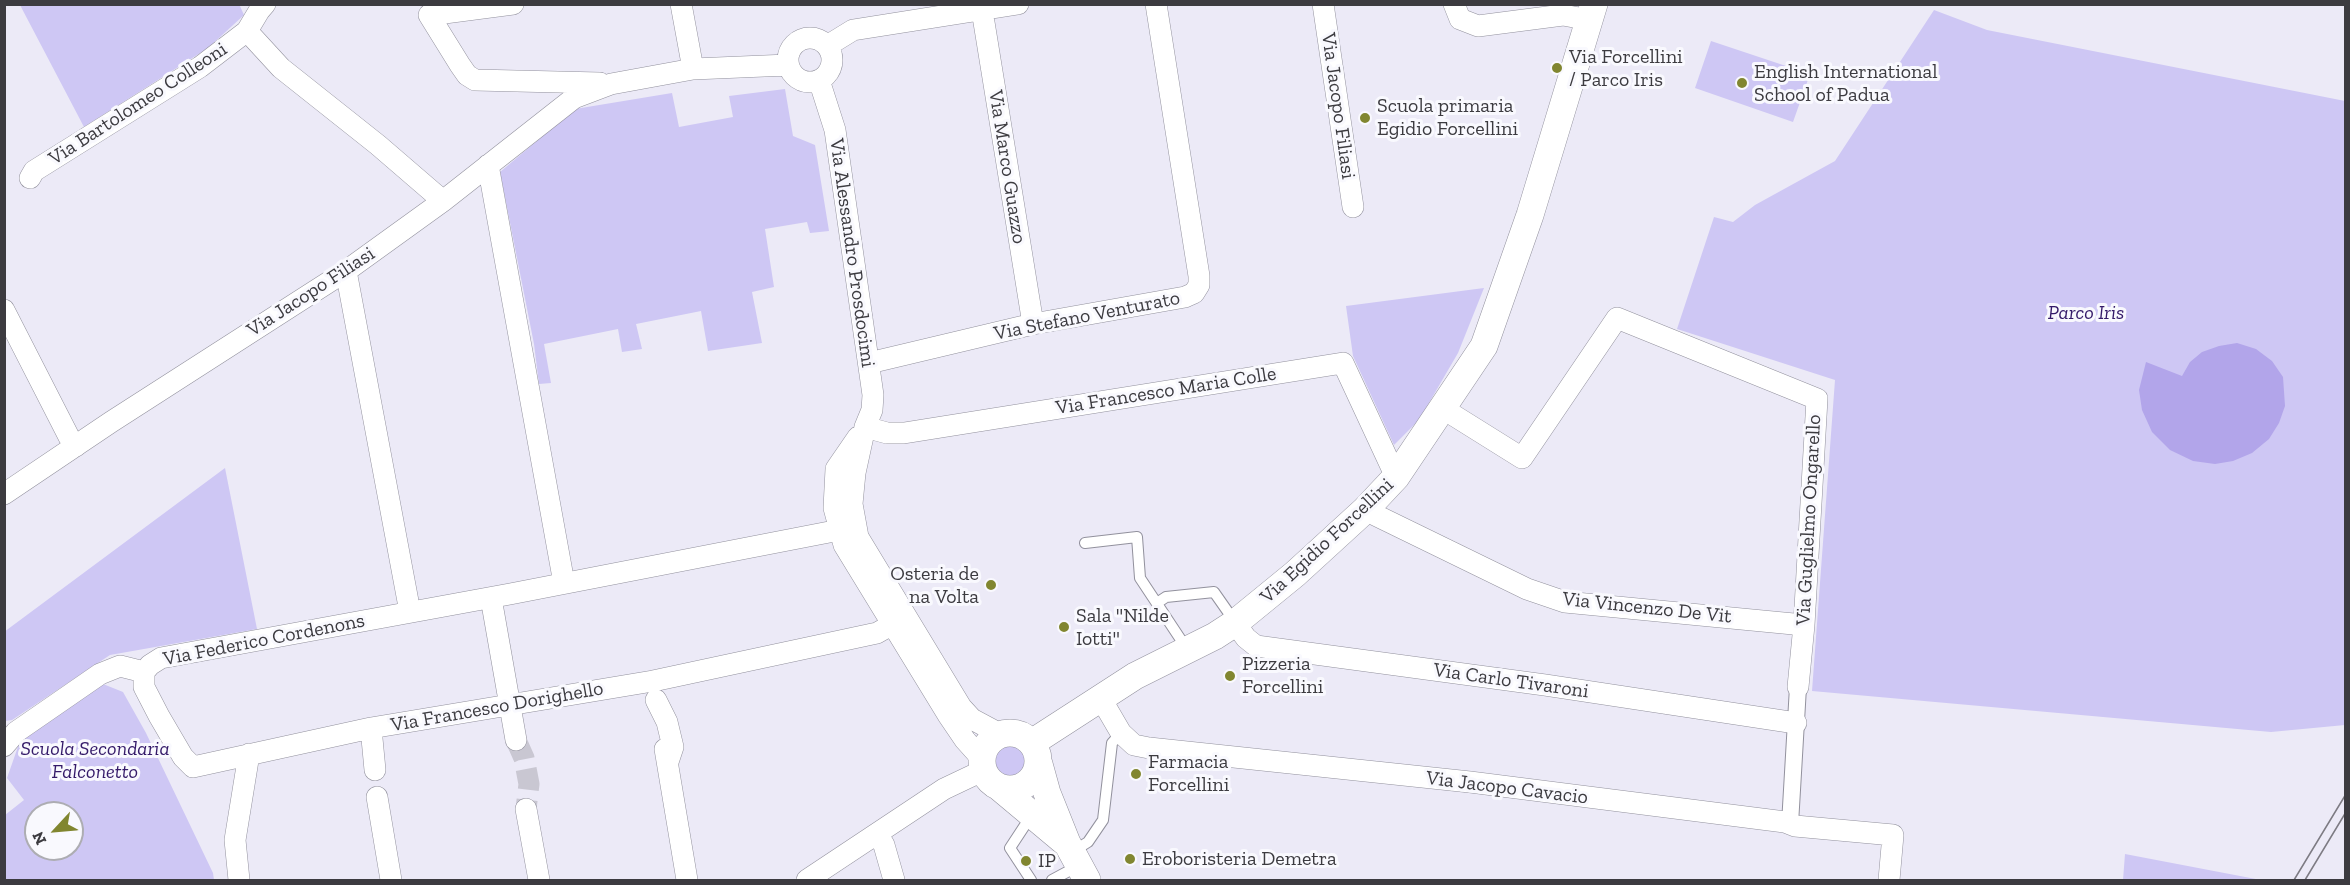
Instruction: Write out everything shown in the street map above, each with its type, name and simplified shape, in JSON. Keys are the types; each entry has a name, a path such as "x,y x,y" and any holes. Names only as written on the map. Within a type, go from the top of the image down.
{"street":[{"name":"Via Bartolomeo Colleoni","path":"30,178 34,171 200,67 247,31 265,4"},
{"name":"Via Jacopo Filiasi","path":"513,4 429,15 467,75 475,80 611,84"},
{"path":"681,4 693,69"},
{"path":"827,46 853,30 953,9 982,10 1018,4"},
{"name":"Via Stefano Venturato","path":"869,363 1033,324 1185,297 1194,293 1199,285 1199,276 1156,4"},
{"name":"Via Jacopo Filiasi","path":"1323,4 1353,207"},
{"path":"1454,4 1460,18 1478,26 1592,12"},
{"name":"Via Marco Guazzo","path":"982,10 1033,324"},
{"name":"Via Egidio Forcellini","path":"1036,753 1100,697 1235,623 1295,574 1365,510 1396,477 1484,346 1530,215 1592,12"},
{"name":"Via Bartolomeo Colleoni","path":"247,31 281,68 378,145 443,201"},
{"path":"813,38 827,46 831,53 830,69 819,80 813,82 798,79 791,72 788,65 792,46 802,39 813,38"},
{"name":"Via Jacopo Filiasi","path":"4,494 346,271 443,201 574,98 611,84 693,69 788,65"},
{"name":"Via Alessandro Prosdocimi","path":"819,80 834,129 873,395 872,410 865,427 855,473 847,528 860,544 898,621 965,740 988,772"},
{"path":"488,165 564,583"},
{"path":"346,271 410,612"},
{"path":"5,314 69,437 76,446"},
{"name":"Via Guglielmo Ongarello","path":"1442,408 1522,458 1617,318 1816,399 1804,625 1798,687"},
{"name":"Via Francesco Maria Colle","path":"865,427 887,433 904,433 1343,363 1396,477"},
{"name":"Via Vincenzo De Vit","path":"1365,510 1527,589 1565,602 1804,625"},
{"name":"Via Federico Cordenons","path":"4,746 16,732 100,674 120,666 144,672 150,664 161,658 491,598 847,528"},
{"path":"491,598 516,740"},
{"name":"Via Alessandro Prosdocimi","path":"898,621 961,707 972,719 1000,734"},
{"name":"Via Francesco Dorighello","path":"144,672 144,687 183,757 193,767 371,728 509,706 655,693 877,633 898,621"},
{"name":"Via Carlo Tivaroni","path":"1235,623 1246,638 1256,646 1545,685 1796,723"},
{"path":"1790,824 1798,687"},
{"path":"655,693 674,747 666,756 687,880"},
{"name":"Via Jacopo Cavacio","path":"1100,697 1121,733 1134,745 1149,748 1470,782 1790,824 1893,835 1889,880"},
{"path":"371,728 375,770"},
{"path":"1017,733 1036,753 1047,794 1076,860 1033,813 988,772 989,742 1000,734 1017,733"},
{"path":"988,772 1009,789 1020,788 1029,783 1036,774 1036,753"},
{"path":"240,880 236,840 249,754"},
{"path":"807,880 944,789 988,772"},
{"path":"376,796 391,880"},
{"path":"526,809 539,880"},
{"path":"878,835 884,845 894,880"}],"lane":[{"path":"1085,543 1137,537 1140,578 1187,650"},
{"path":"1157,603 1166,597 1214,592 1235,623"},
{"path":"1052,880 1076,860 1103,820 1112,743 1121,733"},
{"path":"1031,880 1010,848 1033,813"}],"green space":[{"path":"239,4 244,15 208,48 84,127 20,5"},
{"name":"Parco Iris","path":"1934,10 1987,30 2345,101 2345,725 2271,732 1812,691 1835,380 1677,329 1714,217 1733,222 1755,205 1835,161"},
{"path":"1711,41 1810,74 1793,122 1695,88"},
{"path":"785,89 793,136 815,145 829,231 810,233 807,222 765,229 774,287 752,292 762,343 708,351 701,311 636,324 642,349 622,352 618,329 544,344 551,383 539,384 534,344 500,172 575,109 672,93 679,127 733,117 729,96"},
{"path":"1484,288 1458,353 1419,420 1394,445 1353,356 1346,306"},
{"path":"225,468 257,629 110,655 12,720 5,721 4,632"},
{"name":"Scuola Secondaria Falconetto","path":"103,684 123,692 146,733 213,873 214,880 5,880 5,815 24,800 7,778 20,741"},
{"path":"1011,744 1023,749 1028,761 1023,773 1011,778 999,773 994,761 999,749"},
{"path":"2125,854 2261,880 2123,880"}],"shaded area":[{"path":"2237,343 2256,349 2272,361 2283,377 2285,406 2279,423 2269,439 2252,453 2233,461 2215,464 2193,461 2170,450 2152,432 2142,410 2139,390 2146,362 2182,376 2190,362 2202,352"}],"tunnel":[{"path":"516,740 524,758 529,784 526,809"}],"tram line":[{"path":"2294,880 2346,794"},
{"path":"2305,880 2346,812"}],"place":[{"name":"Via Forcellini / Parco Iris","path":"1557,68"},
{"name":"English International School of Padua","path":"1742,83"},
{"name":"Scuola primaria Egidio Forcellini","path":"1365,118"},
{"name":"Osteria de na Volta","path":"991,585"},
{"name":"Sala \"Nilde Iotti\"","path":"1064,627"},
{"name":"Pizzeria Forcellini","path":"1230,676"},
{"name":"Farmacia Forcellini","path":"1136,774"},
{"name":"Eroboristeria Demetra","path":"1130,859"},
{"name":"IP","path":"1026,861"}]}
